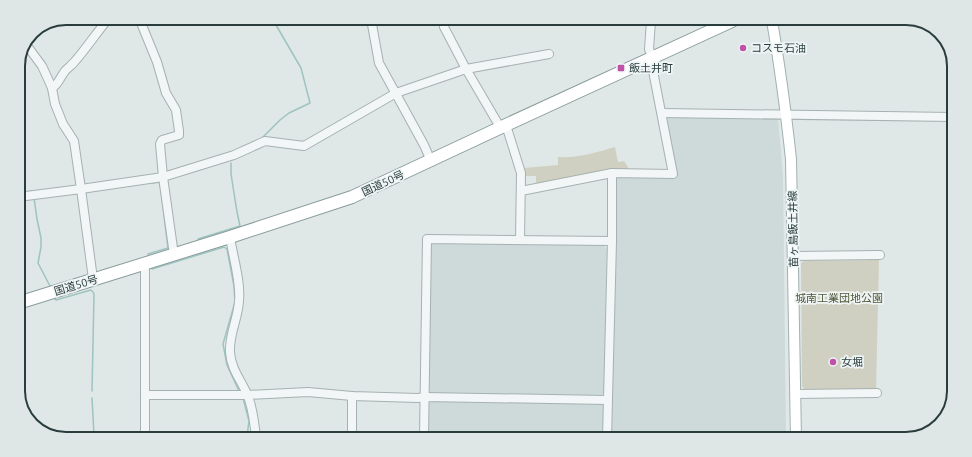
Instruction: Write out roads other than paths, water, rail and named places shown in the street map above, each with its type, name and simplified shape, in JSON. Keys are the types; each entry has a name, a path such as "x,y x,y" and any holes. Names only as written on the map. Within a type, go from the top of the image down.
{"highway":[{"name":"国道50号","path":"25,301 230,238 352,197 723,25"}],"main road":[{"name":"苗ヶ島飯土井線","path":"773,25 791,159 796,432"}],"street":[{"path":"52,88 66,70 75,62 103,25"},
{"path":"142,25 157,62 166,93 178,116 179,135 162,140 160,144 174,255"},
{"path":"372,25 379,63 431,160"},
{"path":"444,25 466,69 503,126 521,173 520,240"},
{"path":"521,192 612,173 673,174 653,71 652,57 649,49 651,25"},
{"path":"29,48 42,66 52,88 55,104 62,124 74,141 93,279"},
{"path":"25,196 163,177 234,155 265,141 304,146 396,93 466,69 549,54"},
{"path":"662,113 947,117"},
{"path":"607,432 612,241 612,173"},
{"path":"230,238 239,298 231,334 230,352 233,369 247,395 255,432"},
{"path":"424,432 427,239 612,241"},
{"path":"793,256 880,254"},
{"path":"144,264 146,432"},
{"path":"146,395 247,395 308,392 352,396 418,398 607,400"},
{"path":"795,394 877,394"},
{"path":"352,396 352,432"}],"waterway":[{"path":"262,138 289,113 310,103 301,68 276,25"},
{"path":"200,241 198,239 240,226 231,174 231,163"},
{"path":"149,257 148,254 168,248 160,182 152,183"},
{"path":"25,192 33,192"},
{"path":"34,198 41,238 38,263 51,288"},
{"path":"151,267 152,269 224,247 227,249 234,286 235,302 223,344 227,365 239,391"},
{"path":"54,297 56,300 91,290 94,294 92,391"},
{"path":"92,398 94,432"},
{"path":"243,398 249,421 248,432"}],"place":[{"name":"コスモ石油","path":"743,48"},
{"name":"飯土井町","path":"621,68"},
{"name":"女堀","path":"833,362"}],"park label":[{"name":"城南工業団地公園","path":"839,298"}]}
